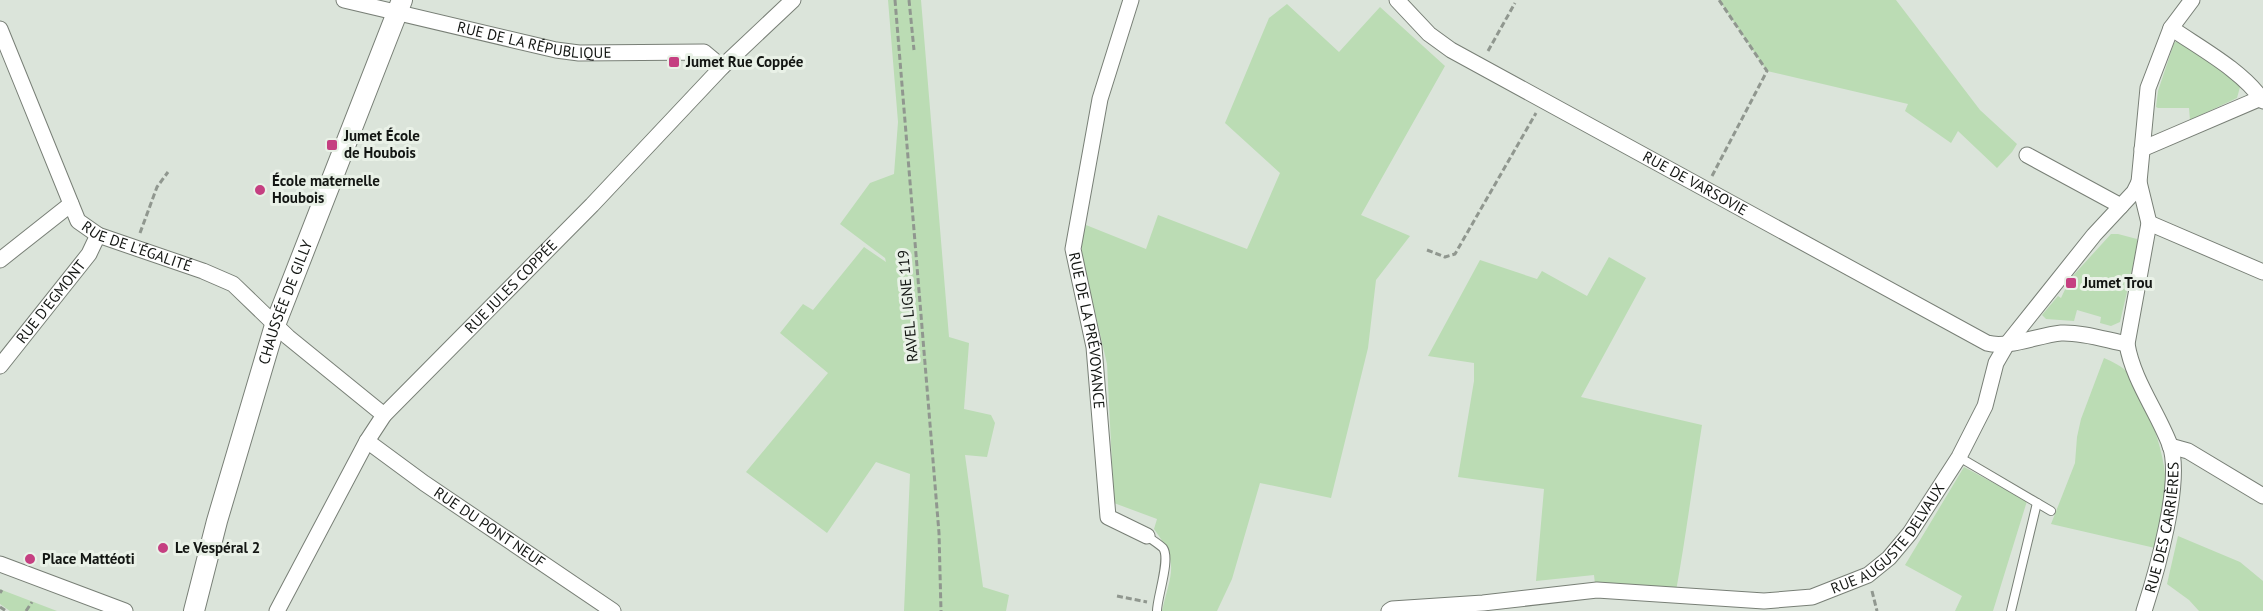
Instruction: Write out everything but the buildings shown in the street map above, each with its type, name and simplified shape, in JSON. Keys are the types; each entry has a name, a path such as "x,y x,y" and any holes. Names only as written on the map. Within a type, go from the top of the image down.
{"street":[{"name":"RUE DE LA RÉPUBLIQUE","path":"344,0 399,6 555,50 579,53 704,52 722,67"},
{"name":"RUE JULES COPPÉE","path":"277,611 367,441 384,415 592,205 722,67 793,0"},
{"name":"RUE DE LA PRÉVOYANCE","path":"1131,0 1100,99 1073,249 1094,346 1108,517 1148,536"},
{"name":"RUE DE VARSOVIE","path":"1397,0 1440,42 1479,66 1987,343 2007,344"},
{"path":"2007,344 2027,338 2071,333 2127,344 2149,223 2139,182 2148,88 2170,28 2192,0"},
{"name":"CHAUSSÉE DE GILLY","path":"194,611 261,365 399,6"},
{"path":"2142,149 2262,100 2236,74 2170,28"},
{"name":"RUE DE L'ÉGALITÉ","path":"0,29 78,221 98,235 203,271 233,284 275,325 384,415"},
{"path":"2027,155 2121,206"},
{"name":"RUE AUGUSTE DELVAUX","path":"1389,611 1392,609 1482,607 1597,591 1764,601 1812,597 1868,575 1888,558 1910,533 1959,457 1985,406 1996,363 2007,344 2094,235 2134,192 2139,182"},
{"path":"0,260 71,204"},
{"path":"2149,223 2263,272"},
{"name":"RUE D'EGMONT","path":"0,366 88,254 98,235"},
{"name":"RUE DES CARRIÈRES","path":"2127,344 2131,363 2170,447 2174,473 2168,512 2144,611"},
{"name":"RUE DU PONT NEUF","path":"367,441 424,483 613,611"},
{"path":"2170,447 2188,451 2263,496"},
{"path":"0,564 124,611"}],"lane":[{"path":"1959,457 2051,511"},
{"path":"2011,611 2037,503"},
{"path":"1148,536 1165,552 1157,607"}],"path":[{"name":"RAVEL LIGNE 119","path":"895,0 939,533 941,611"},
{"path":"909,0 914,50"},
{"path":"1705,190 1767,71 1719,0"},
{"path":"1479,66 1515,3"},
{"path":"1427,250 1445,257 1455,254 1543,101"},
{"path":"135,247 157,187 168,172"},
{"path":"1117,596 1157,607"},
{"path":"26,611 32,602"},
{"path":"0,607 6,611"}],"green space":[{"path":"888,0 921,0 949,337 969,343 964,409 991,415 995,423 987,457 965,455 983,587 1009,595 1006,611 904,611 910,474 876,462 827,533 746,472 828,373 780,333 803,304 813,310 864,247 886,262 885,258 840,224 870,183 894,174 898,122"},
{"path":"1719,0 1896,0 1980,110 2017,144 1997,168 1958,131 1951,143 1905,111 1908,104 1767,71"},
{"path":"1287,4 1339,52 1380,7 1445,66 1361,215 1410,236 1376,280 1368,348 1331,498 1260,483 1232,579 1217,611 1162,611 1171,568 1167,551 1154,529 1157,519 1114,503 1107,364 1082,256 1082,239 1086,225 1146,249 1158,215 1247,249 1280,173 1225,123 1269,18"},
{"path":"2178,40 2234,80 2240,87 2237,98 2190,120 2189,108 2156,107 2158,91 2174,43"},
{"path":"2111,234 2137,239 2138,245 2120,322 2111,326 2100,323 2101,317 2077,310 2074,321 2046,319 2042,315 2058,296 2061,298 2070,279"},
{"path":"1609,257 1646,278 1581,397 1702,425 1676,591 1595,584 1594,575 1536,581 1544,489 1458,477 1474,381 1474,363 1428,356 1480,260 1537,279 1542,271 1587,296"},
{"path":"2104,358 2123,368 2134,382 2152,421 2161,450 2165,492 2155,548 2051,524 2075,463 2081,419"},
{"path":"1964,467 2027,501 1993,611 1955,611 1962,596 1905,565"},
{"path":"2178,536 2240,562 2263,581 2263,611 2199,611 2189,600 2167,584"},
{"path":"0,589 57,611 10,611 0,604"}],"place":[{"name":"Jumet Rue Coppée","path":"674,62"},
{"name":"Jumet École de Houbois","path":"332,145"},
{"name":"École maternelle Houbois","path":"260,190"},
{"name":"Jumet Trou","path":"2071,283"},
{"name":"Le Vespéral 2","path":"163,548"},
{"name":"Place Mattéoti","path":"30,559"}]}
